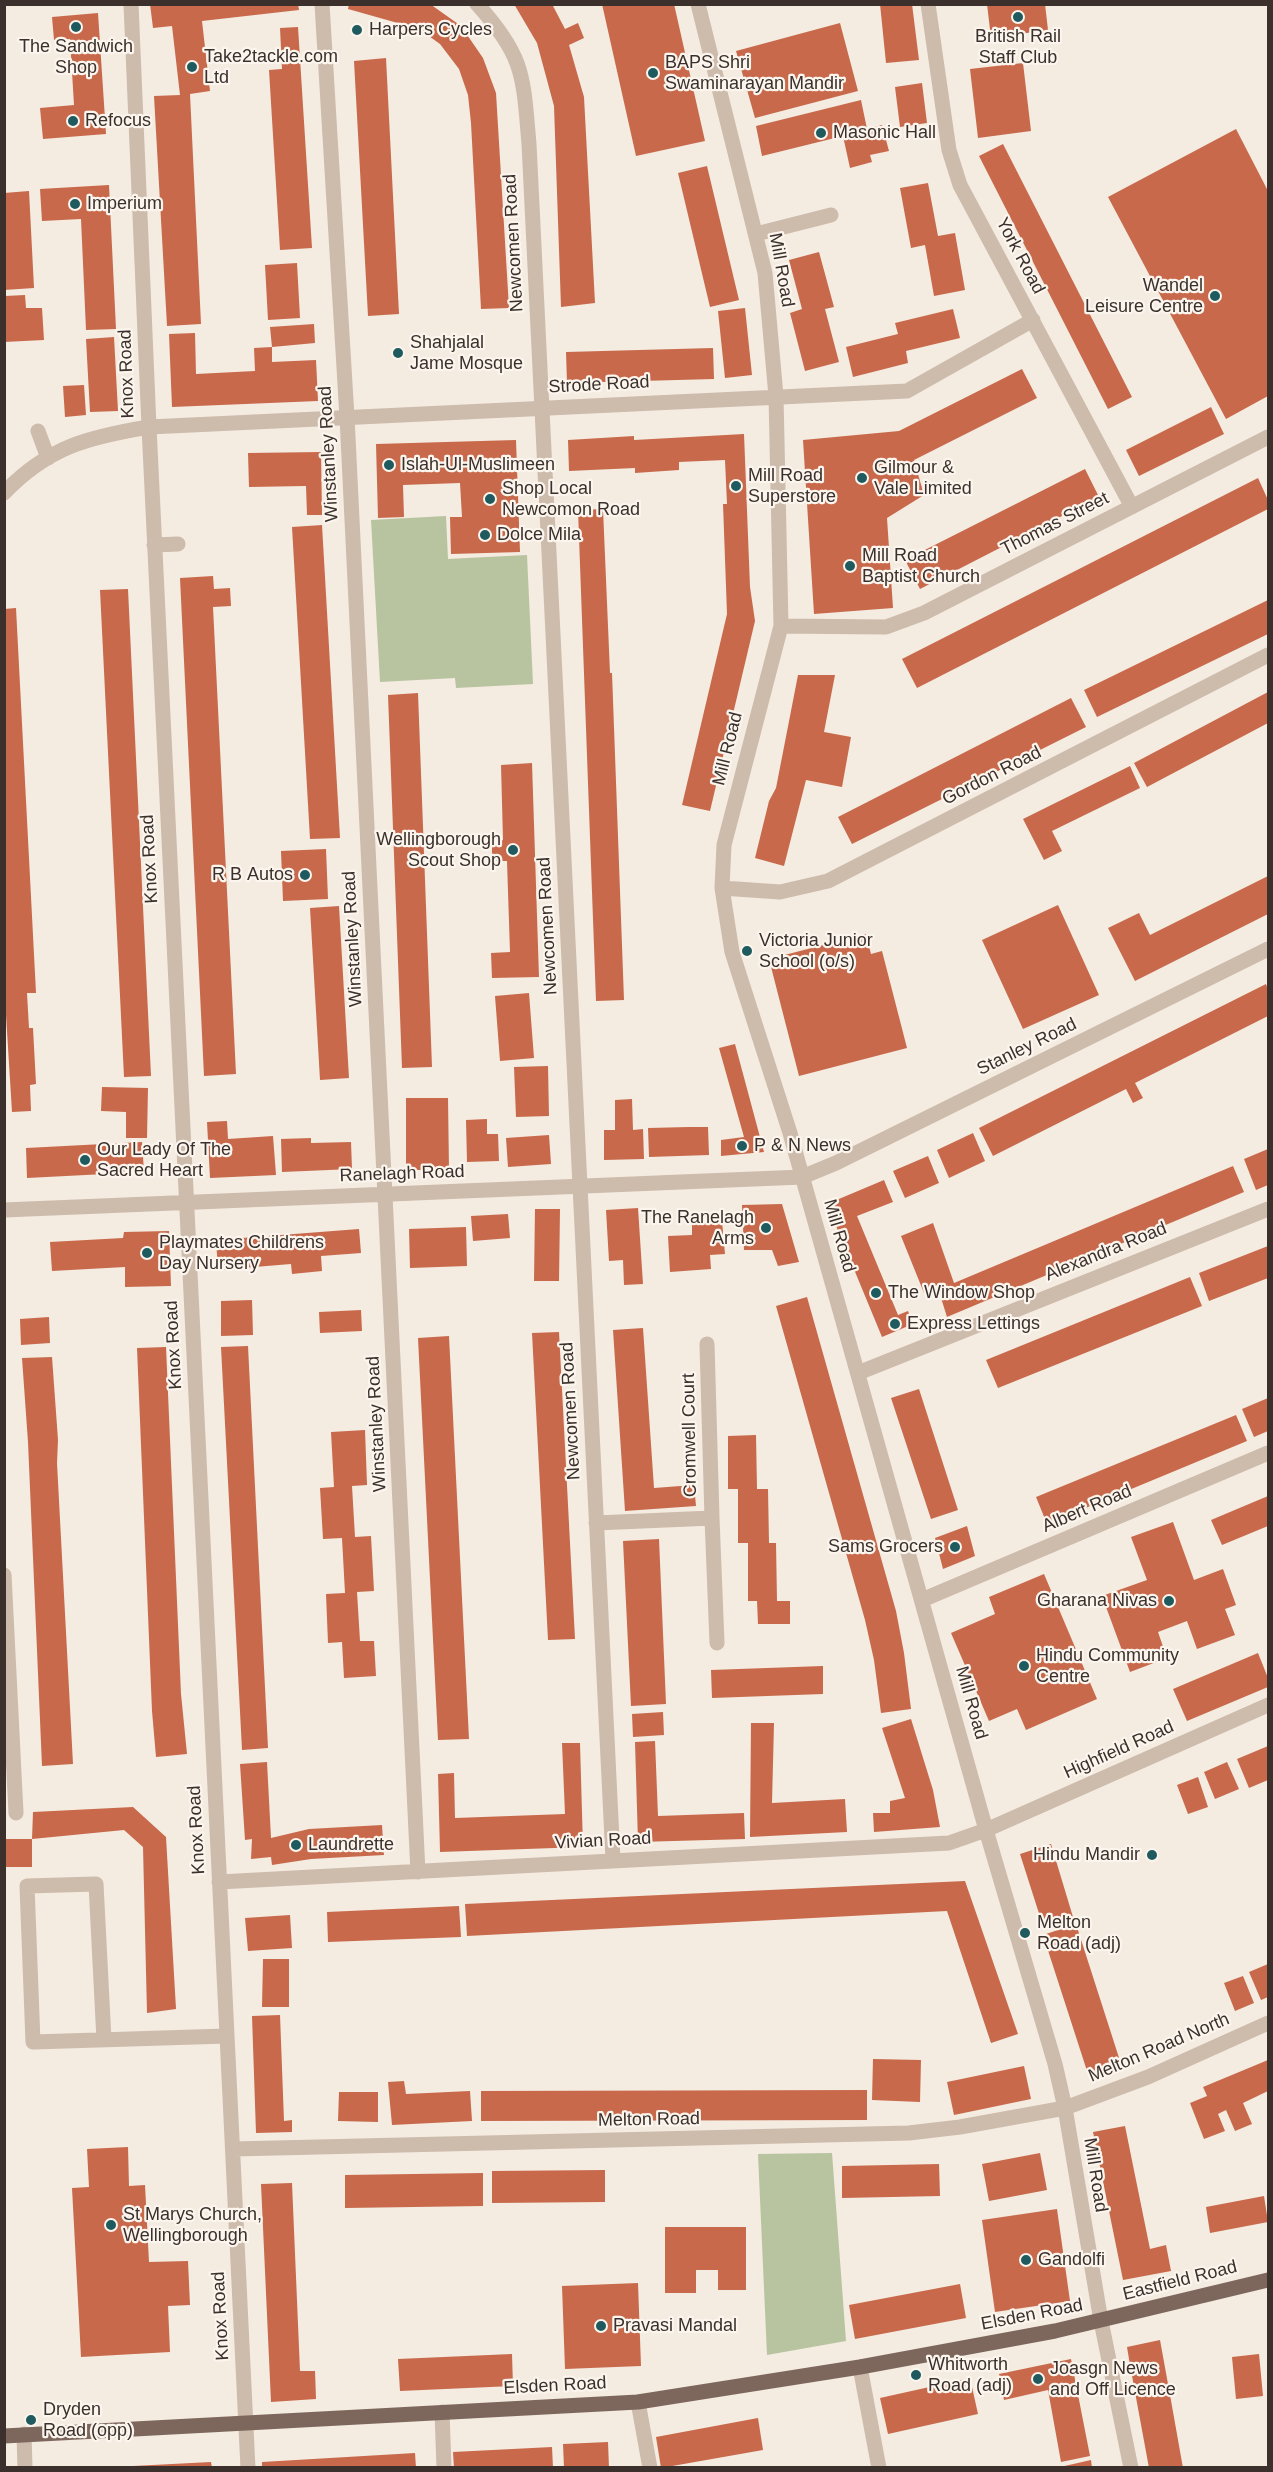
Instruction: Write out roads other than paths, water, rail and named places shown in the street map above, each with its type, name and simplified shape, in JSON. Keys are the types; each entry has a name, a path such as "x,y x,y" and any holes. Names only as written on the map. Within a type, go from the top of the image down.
{"main road":[{"name":"Eastfield Road","path":"1101,2321 1269,2280"},
{"name":"Elsden Road","path":"4,2436 638,2402 860,2367 1101,2321"}],"street":[{"name":"Knox Road","path":"132,4 154,545 248,2468"},
{"name":"Winstanley Road","path":"322,4 347,417 418,1872"},
{"name":"Newcomen Road","path":"477,4 497,26 513,50 522,76 529,144 613,1860"},
{"name":"Mill Road","path":"698,4 765,273 776,396 781,626 724,845 722,888 732,952 768,1059 986,1830 1055,2064 1065,2108 1101,2321 1131,2468"},
{"name":"York Road","path":"928,4 950,150 960,185 1132,507"},
{"path":"756,234 831,215"},
{"name":"Strode Road","path":"4,493 25,472 60,450 105,434 149,427 907,391 1033,320"},
{"path":"38,431 48,458"},
{"name":"Thomas Street","path":"781,626 886,627 924,613 1268,440"},
{"path":"154,545 178,544"},
{"name":"Gordon Road","path":"722,888 780,892 828,881 1269,655"},
{"name":"Stanley Road","path":"802,1177 847,1158 1269,949"},
{"name":"Ranelagh Road","path":"4,1210 802,1177"},
{"name":"Alexandra Road","path":"858,1373 1269,1209"},
{"name":"Cromwell Court","path":"596,1523 712,1518 707,1344"},
{"name":"Albert Road","path":"922,1600 1269,1453"},
{"path":"712,1518 717,1643"},
{"path":"4,1575 16,1813"},
{"name":"Highfield Road","path":"986,1830 1269,1705"},
{"name":"Vivian Road","path":"219,1882 949,1843 986,1830"},
{"path":"104,2040 96,1884 27,1886 33,2042 104,2040 227,2036"},
{"name":"Melton Road North","path":"1065,2108 1148,2077 1269,2023"},
{"name":"Melton Road","path":"232,2149 909,2133 960,2127 1065,2108"},
{"path":"860,2367 879,2468"},
{"path":"638,2402 650,2468"},
{"path":"442,2412 444,2468"},
{"path":"24,2434 26,2468"}],"place":[{"name":"British Rail Staff Club","path":"1018,17"},
{"name":"The Sandwich Shop","path":"76,27"},
{"name":"Harpers Cycles","path":"357,30"},
{"name":"Take2tackle.com Ltd","path":"192,67"},
{"name":"BAPS Shri Swaminarayan Mandir","path":"653,73"},
{"name":"Refocus","path":"73,121"},
{"name":"Masonic Hall","path":"821,133"},
{"name":"Imperium","path":"75,204"},
{"name":"Wandel Leisure Centre","path":"1215,296"},
{"name":"Shahjalal Jame Mosque","path":"398,353"},
{"name":"Islah-Ul-Muslimeen","path":"389,465"},
{"name":"Gilmour & Vale Limited","path":"862,478"},
{"name":"Mill Road Superstore","path":"736,486"},
{"name":"Shop Local Newcomon Road","path":"490,499"},
{"name":"Dolce Mila","path":"485,535"},
{"name":"Mill Road Baptist Church","path":"850,566"},
{"name":"Wellingborough Scout Shop","path":"513,850"},
{"name":"R B Autos","path":"305,875"},
{"name":"Victoria Junior School (o/s)","path":"747,951"},
{"name":"P & N News","path":"742,1146"},
{"name":"Our Lady Of The Sacred Heart","path":"85,1160"},
{"name":"The Ranelagh Arms","path":"766,1228"},
{"name":"Playmates Childrens Day Nursery","path":"147,1253"},
{"name":"The Window Shop","path":"876,1293"},
{"name":"Express Lettings","path":"895,1324"},
{"name":"Sams Grocers","path":"955,1547"},
{"name":"Gharana Nivas","path":"1169,1601"},
{"name":"Hindu Community Centre","path":"1024,1666"},
{"name":"Laundrette","path":"296,1845"},
{"name":"Hindu Mandir","path":"1152,1855"},
{"name":"Melton Road (adj)","path":"1025,1933"},
{"name":"St Marys Church, Wellingborough","path":"111,2225"},
{"name":"Gandolfi","path":"1026,2260"},
{"name":"Pravasi Mandal","path":"601,2326"},
{"name":"Whitworth Road (adj)","path":"916,2375"},
{"name":"Joasgn News and Off Licence","path":"1038,2379"},
{"name":"Dryden Road (opp)","path":"31,2420"}]}
